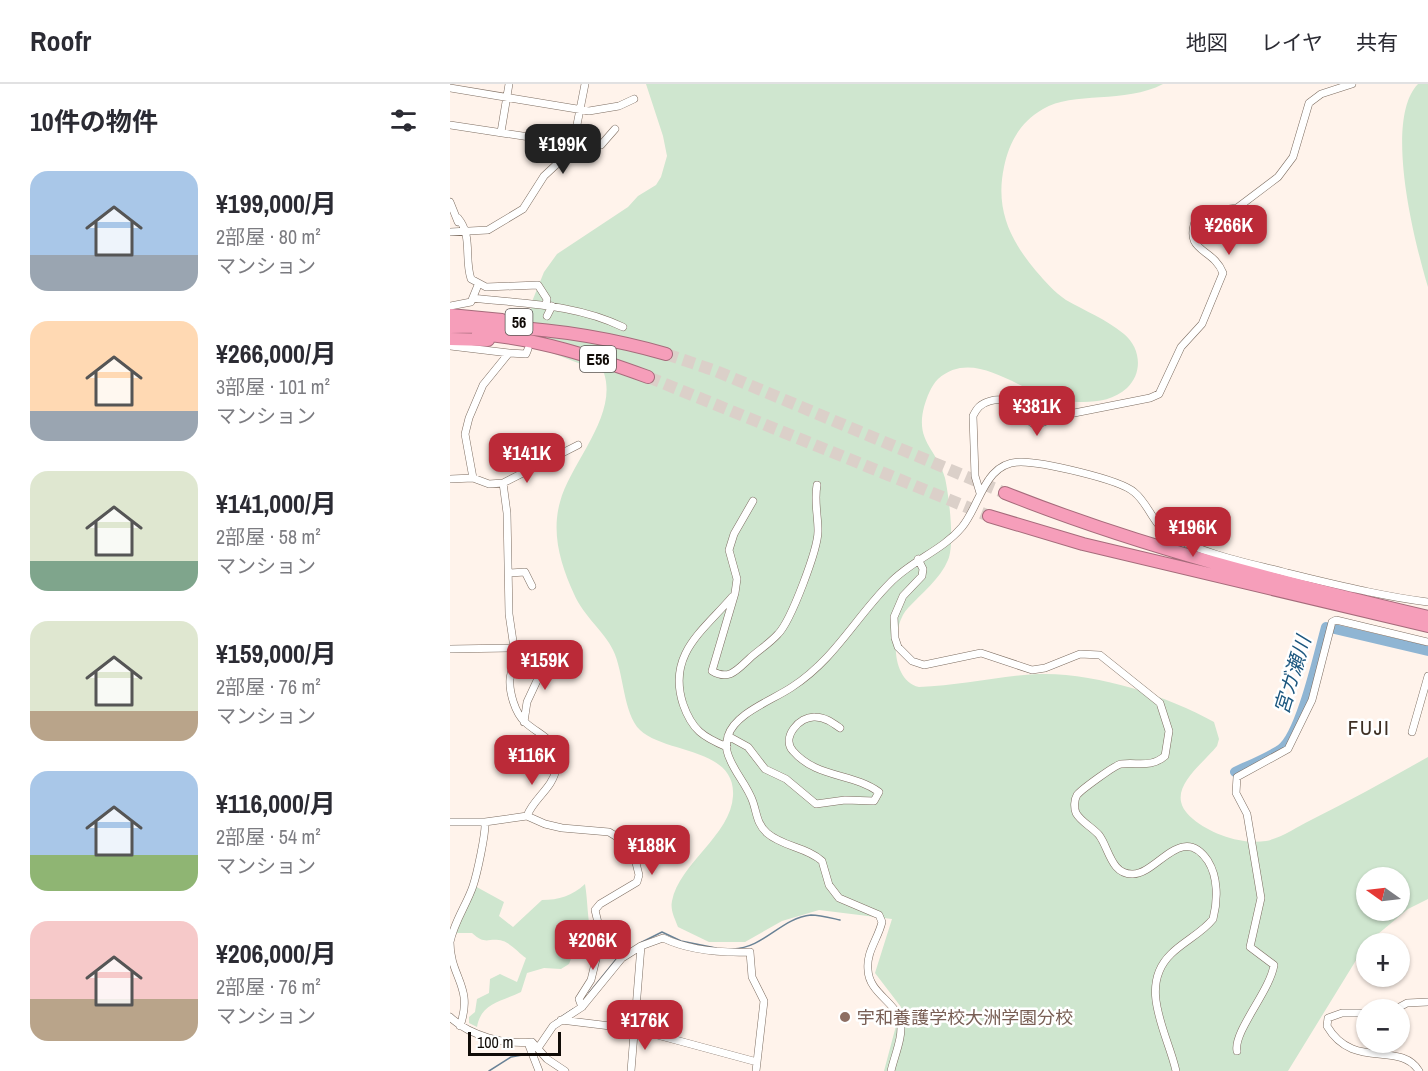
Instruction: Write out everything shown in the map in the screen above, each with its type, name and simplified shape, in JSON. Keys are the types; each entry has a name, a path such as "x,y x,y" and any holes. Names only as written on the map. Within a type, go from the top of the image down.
{"highway":[{"path":"450,315 467,329 450,339"},
{"name":"E56","path":"450,327 571,332 666,354"},
{"name":"E56","path":"450,332 467,329"},
{"name":"56","path":"467,329 546,345"},
{"name":"E56","path":"546,345 648,377"},
{"path":"1005,493 1089,526 1170,552 1275,581 1428,617"},
{"path":"989,516 1094,546 1428,626"}],"street":[{"path":"501,132 508,84"},
{"path":"458,218 454,231 467,233 488,231 523,209 544,177 573,150 585,84"},
{"path":"981,493 975,476 973,416 976,408 984,403 997,399 1008,401 1018,407 1028,422 1036,425 1059,416 1150,398 1159,394 1181,347 1202,324 1223,273 1220,264 1196,246 1192,239 1196,219 1205,212 1237,208 1278,177 1293,158 1308,103 1322,94 1353,84"},
{"path":"450,87 589,111 619,106 633,99"},
{"path":"450,125 601,145 615,129"},
{"path":"450,202 467,233 467,269 471,279 478,285 538,285 547,298 549,305 547,316"},
{"path":"450,306 463,305 473,298 478,285"},
{"path":"473,298 549,305 591,313 623,327"},
{"path":"450,346 526,354 528,349"},
{"path":"473,478 466,442 469,418 483,385 509,352"},
{"path":"450,479 473,478 489,484 503,483 578,445"},
{"path":"891,1071 901,1029 900,1019 872,985 868,973 871,946 882,921 879,915 839,898 829,885 822,861 765,832 758,822 753,802 728,754 728,736 743,717 795,686 827,660 888,584 918,559 942,547 962,528 988,478 1002,467 1017,462 1037,463 1118,483 1132,490 1169,534 1199,547 1248,563 1356,590 1428,602"},
{"path":"503,483 510,573 509,614 516,650 510,679 511,692 524,722 547,736 556,756 557,766 546,789 527,816"},
{"path":"753,501 734,534 729,550 737,579 735,593 711,671 720,676 731,675 780,633 814,553 819,532 814,499 817,485"},
{"path":"918,559 923,569 922,576 903,596 894,617 895,638 898,646 912,661 924,664 981,653 1032,670 1045,668 1080,654 1100,655 1160,703 1168,731 1164,756 1155,763 1117,765 1077,796 1074,807 1077,815 1099,835 1114,865 1124,872 1131,875 1139,873 1164,855 1181,847 1198,852 1213,869 1216,895 1213,918 1169,956 1162,965 1154,993 1158,1014 1176,1071"},
{"path":"510,573 525,572 532,586"},
{"path":"727,747 713,743 694,729 681,698 678,671 695,637 735,593"},
{"path":"1238,1051 1236,1045 1239,1034 1258,1004 1274,965 1250,947 1261,898 1247,814 1236,793 1237,777 1288,749 1312,700 1332,622 1336,620 1428,642"},
{"path":"450,649 516,650"},
{"path":"516,650 527,664 543,669"},
{"path":"524,722 527,702 548,657"},
{"path":"1412,732 1428,676"},
{"path":"728,736 748,747 765,769 786,779 816,804 845,800 874,801 879,792 871,786 824,773 803,762 791,749 789,742 792,732 807,718 816,716 829,720 840,728"},
{"path":"450,822 485,822 527,816 545,824 616,835 634,855 638,865 637,882 600,904 595,910 600,931 599,947 594,972 581,1005"},
{"path":"460,1026 466,1002 464,992 452,979 450,942 473,885 485,822"},
{"path":"538,1048 561,1020 581,1005 622,958 641,946 663,938 673,944 701,950 750,952 752,977 764,1001 756,1071"},
{"path":"631,1071 641,946"},
{"path":"1410,1003 1428,1002"},
{"path":"1356,1014 1342,1013 1328,1018 1327,1026 1340,1044 1356,1052"},
{"path":"450,1017 460,1026 499,1040 532,1042 547,1059 565,1071"},
{"path":"561,1020 635,1029 757,1062"},
{"path":"528,1043 539,1071"},
{"path":"1364,1053 1408,1060 1419,1071"}],"green space":[{"path":"646,84 1163,84 1132,94 1084,98 1055,104 1043,109 1028,120 1012,142 1004,167 1002,197 1003,210 1012,236 1027,259 1058,294 1110,324 1130,340 1137,353 1138,368 1132,382 1122,392 1106,399 1089,402 1052,398 979,369 965,368 951,371 938,379 929,392 924,407 922,429 945,478 951,520 950,553 940,573 902,616 896,639 896,652 902,674 909,682 919,687 1038,674 1060,674 1106,681 1152,694 1214,722 1219,739 1217,746 1186,781 1181,800 1184,809 1200,824 1218,834 1237,840 1266,841 1289,832 1428,757 1428,899 1410,908 1410,867 1356,867 1356,921 1394,921 1379,933 1356,933 1356,960 1288,1071 884,1071 901,1007 875,973 892,919 819,910 782,921 745,942 709,942 678,927 672,908 677,887 684,874 724,824 733,796 731,780 723,768 711,760 651,738 634,723 613,650 574,594 559,549 557,514 573,471 599,422 605,406 607,389 604,373 547,351 530,321 531,304 544,272 557,254 628,207 638,196 656,185 661,177 667,156"},
{"path":"1418,84 1428,84 1428,287 1410,213 1402,153 1403,125 1408,101"},
{"path":"585,884 592,937 574,951 569,964 561,969 544,968 527,973 521,992 487,1008 479,1019 477,1027 469,1023 469,1017 475,1012 477,999 489,993 490,979 500,974 517,982 526,958 503,941 484,940 472,933 454,933 473,885 504,902 499,916 513,927 542,900 565,896"}],"waterway":[{"name":"宮ガ瀬川","path":"1235,772 1276,752 1288,741 1302,711 1326,627 1428,651"},
{"path":"733,949 754,944 800,917 814,915 840,920"},
{"path":"640,943 662,932 681,941 716,948"},
{"path":"589,993 618,957"},
{"path":"555,1021 573,1009"},
{"path":"489,1071 511,1057 528,1054"}],"tunnel":[{"path":"666,354 716,371 1005,493"},
{"path":"648,377 989,516"}],"place":[{"name":"宇和養護学校大洲学園分校","path":"845,1017"}],"district":[{"name":"FUJI","path":"1369,727"}]}
